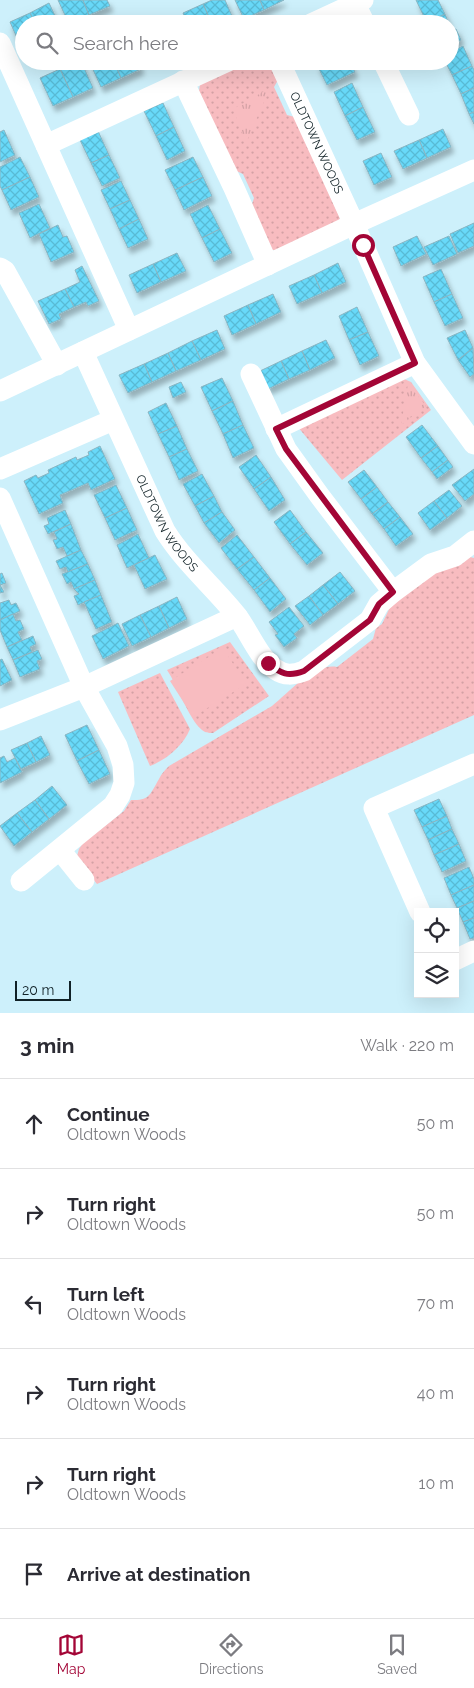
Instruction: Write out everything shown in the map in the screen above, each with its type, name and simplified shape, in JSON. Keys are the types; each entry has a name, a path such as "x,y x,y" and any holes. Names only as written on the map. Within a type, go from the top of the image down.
{"street":[{"path":"331,15 359,2 363,15"},
{"path":"0,44 129,330"},
{"path":"46,145 208,70"},
{"name":"OLDTOWN WOODS","path":"283,70 415,363 474,444"},
{"path":"387,70 409,115"},
{"path":"183,81 268,265"},
{"path":"0,391 354,224 474,170"},
{"path":"0,268 5,271 57,365"},
{"name":"OLDTOWN WOODS","path":"83,352 155,511 176,548 237,616 268,663 276,670 293,675 304,671 370,620 379,604 393,592 432,564 455,556 474,542"},
{"path":"276,429 415,363"},
{"path":"252,374 286,449 393,592"},
{"path":"0,469 113,420"},
{"path":"0,498 84,687 117,746 123,765 124,783 120,795 113,806 21,881"},
{"path":"0,720 84,687 237,616"},
{"path":"418,908 374,808 474,764"},
{"path":"60,850 84,880"},
{"path":"459,958 474,951"}],"green space":[{"path":"273,70 278,80 274,87 287,115 295,117 340,218 337,225 279,252 270,249 251,207 254,198 243,174 234,170 199,91 200,84 220,71"},
{"path":"270,88 246,143 233,109"},
{"path":"402,378 411,382 431,410 342,480 297,426"},
{"path":"408,384 426,406 401,425"},
{"path":"470,557 474,558 474,715 97,884 77,856 79,849 83,843 124,811 131,800 149,796 169,766 272,706 294,686 319,669 337,667 373,639 376,628 382,624 391,605 434,573"},
{"path":"230,642 269,696 213,733 207,733 192,718 167,670"},
{"path":"223,648 246,684 193,717 170,681"},
{"path":"160,673 190,729 174,751 150,766 118,692"}],"building":[{"path":"58,0 83,0 89,15 65,15"},
{"path":"83,0 107,0 110,6 89,15"},
{"path":"212,0 225,0 232,15 208,15 203,4"},
{"path":"235,0 260,0 264,10 253,15 242,15"},
{"path":"260,0 284,0 264,10"},
{"path":"416,0 438,0 445,14 443,15 423,15"},
{"path":"49,3 55,15 31,15 30,13"},
{"path":"203,4 208,15 184,15 183,13"},
{"path":"15,20 15,33 10,22"},
{"path":"463,46 472,66 452,75 450,70 459,70 459,48"},
{"path":"472,66 474,70 474,88 461,94 452,75"},
{"path":"60,70 85,70 93,88 73,97"},
{"path":"60,70 73,97 53,106 40,78"},
{"path":"93,70 118,70 121,78 101,87"},
{"path":"118,70 139,70 121,78"},
{"path":"320,70 354,70 355,72 327,85"},
{"path":"352,83 363,107 345,116 334,92"},
{"path":"474,88 474,112 469,114 461,94"},
{"path":"163,103 174,127 156,136 144,111"},
{"path":"363,107 375,132 357,140 345,116"},
{"path":"474,112 474,124 469,114"},
{"path":"174,127 185,151 167,160 156,136"},
{"path":"443,129 451,147 427,158 419,140"},
{"path":"4,130 15,155 0,162 0,132"},
{"path":"98,131 109,155 91,163 80,140"},
{"path":"419,140 427,158 403,169 394,151"},
{"path":"381,153 392,177 374,185 363,161"},
{"path":"109,155 120,178 102,186 91,163"},
{"path":"20,157 30,177 2,190 0,186 0,167"},
{"path":"193,157 203,177 175,190 165,170"},
{"path":"30,177 39,197 11,210 2,190"},
{"path":"203,177 212,196 184,210 175,190"},
{"path":"121,181 130,200 110,209 101,190"},
{"path":"130,200 139,219 119,229 110,209"},
{"path":"39,204 50,228 30,238 19,213"},
{"path":"208,205 220,229 202,238 190,214"},
{"path":"139,219 148,239 128,248 119,229"},
{"path":"474,223 474,246 458,253 450,234"},
{"path":"58,225 63,237 67,236 74,252 51,262 39,234"},
{"path":"220,229 232,253 214,262 202,238"},
{"path":"417,236 426,254 401,266 393,247"},
{"path":"449,236 457,254 433,265 424,247"},
{"path":"177,253 186,271 161,282 153,264"},
{"path":"338,263 346,282 322,293 314,275"},
{"path":"153,264 161,282 137,293 129,275"},
{"path":"82,266 99,301 88,306 86,302 74,307 65,289 80,282 75,270"},
{"path":"441,269 452,294 434,302 423,277"},
{"path":"314,275 322,293 297,304 289,286"},
{"path":"65,289 74,307 59,314 61,319 49,324 38,301"},
{"path":"273,294 281,312 256,324 248,305"},
{"path":"452,294 463,318 445,326 434,302"},
{"path":"248,305 256,324 232,335 224,316"},
{"path":"357,307 368,332 349,340 339,316"},
{"path":"217,330 225,349 201,360 192,341"},
{"path":"465,330 473,348 458,360 447,338"},
{"path":"368,332 379,356 360,365 349,340"},
{"path":"326,340 335,358 310,370 302,351"},
{"path":"192,341 201,360 176,371 168,353"},
{"path":"473,348 474,374 470,377 458,360"},
{"path":"302,351 310,370 289,379 281,361"},
{"path":"168,353 176,371 152,382 144,364"},
{"path":"281,361 289,379 268,389 260,371"},
{"path":"144,364 152,382 128,393 119,375"},
{"path":"222,378 233,401 212,411 201,387"},
{"path":"181,382 186,392 173,398 169,387"},
{"path":"233,401 243,425 223,434 212,411"},
{"path":"166,403 177,426 158,434 148,412"},
{"path":"243,425 254,448 233,458 223,434"},
{"path":"422,425 438,446 421,458 406,437"},
{"path":"177,426 187,449 169,457 158,434"},
{"path":"100,446 115,479 91,490 88,483 60,495 63,503 39,514 24,481 36,475 38,478 49,473 48,470 76,457 77,460 89,455 88,452"},
{"path":"438,446 448,460 432,472 421,458"},
{"path":"187,449 198,471 179,480 169,457"},
{"path":"256,455 271,477 254,489 239,467"},
{"path":"448,460 453,467 437,479 432,472"},
{"path":"474,469 474,494 465,501 452,485"},
{"path":"364,470 377,487 361,499 348,482"},
{"path":"202,474 214,496 195,506 183,484"},
{"path":"271,477 285,500 269,511 254,489"},
{"path":"116,485 127,508 105,518 94,495"},
{"path":"377,487 388,502 372,514 361,499"},
{"path":"449,490 462,506 447,518 434,501"},
{"path":"214,496 222,512 204,523 195,506"},
{"path":"434,501 447,518 430,530 418,513"},
{"path":"388,502 400,517 384,529 372,514"},
{"path":"127,508 137,530 115,540 105,518"},
{"path":"65,510 71,524 48,534 44,526 49,524 47,518"},
{"path":"290,510 306,532 290,544 274,522"},
{"path":"222,512 235,530 219,543 204,523"},
{"path":"400,517 413,534 396,546 384,529"},
{"path":"71,524 81,550 67,556 63,547 57,549 53,540 57,539 54,532"},
{"path":"306,532 323,553 307,565 290,544"},
{"path":"138,534 149,558 127,568 117,545"},
{"path":"237,535 254,557 237,569 221,548"},
{"path":"81,550 88,564 68,572 66,567 60,569 56,561"},
{"path":"155,555 167,579 145,589 134,565"},
{"path":"254,557 270,578 254,590 237,569"},
{"path":"88,564 95,580 74,589 71,582 67,584 62,574"},
{"path":"340,572 355,591 338,604 323,585"},
{"path":"2,573 6,583 0,585 0,574"},
{"path":"270,578 286,599 270,612 254,590"},
{"path":"95,580 101,595 78,605 74,596 79,594 74,589"},
{"path":"0,585 4,592 0,593"},
{"path":"323,585 338,604 323,615 309,596"},
{"path":"101,595 112,622 96,629 84,602"},
{"path":"309,596 323,615 310,625 295,606"},
{"path":"177,597 187,619 169,628 159,606"},
{"path":"9,600 11,605 16,603 20,611 0,620 0,603"},
{"path":"159,606 169,628 151,637 140,615"},
{"path":"289,607 304,626 294,634 297,638 284,647 275,635 278,634 269,622"},
{"path":"13,614 16,621 20,620 24,629 18,632 22,640 7,647 0,630 0,620"},
{"path":"140,615 151,637 132,646 122,624"},
{"path":"118,623 129,646 103,659 92,636"},
{"path":"33,636 36,644 30,647 32,652 13,660 7,647"},
{"path":"38,650 42,659 37,661 40,669 20,677 13,660"},
{"path":"2,659 12,680 0,686 0,660"},
{"path":"87,725 99,750 77,761 65,735"},
{"path":"41,736 50,755 36,762 27,743"},
{"path":"27,743 36,762 21,769 11,750"},
{"path":"99,750 110,774 89,784 77,761"},
{"path":"4,756 7,762 15,758 22,772 0,783 0,758"},
{"path":"52,786 67,805 49,819 35,800"},
{"path":"439,799 447,816 422,827 414,810"},
{"path":"35,800 49,819 32,832 17,813"},
{"path":"17,813 32,832 14,846 0,826"},
{"path":"447,816 452,829 428,840 422,827"},
{"path":"452,829 459,844 434,855 428,840"},
{"path":"459,844 466,861 442,872 434,855"},
{"path":"469,867 474,879 474,885 451,895 444,878"},
{"path":"474,885 474,901 457,908 451,895"},
{"path":"474,901 474,918 463,922 459,908 457,908"},
{"path":"474,918 474,938 470,939 463,922"}],"route":[{"path":"268,663 276,670 285,674 293,675 304,671 370,620 379,604 393,592 319,495 286,449 276,429 415,363 363,245"}]}
